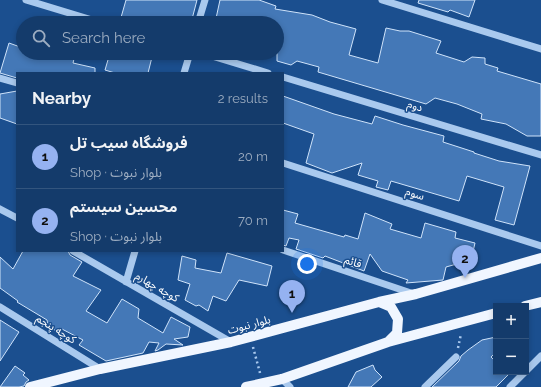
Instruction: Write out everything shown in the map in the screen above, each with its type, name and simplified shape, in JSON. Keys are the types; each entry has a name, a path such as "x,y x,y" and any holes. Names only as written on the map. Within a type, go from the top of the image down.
{"main road":[{"name":"بلوار نبوت","path":"30,387 100,369 231,342 379,302 416,294 541,258"},
{"path":"379,302 391,307 398,319 397,333 388,342"},
{"path":"529,305 541,302"},
{"path":"246,387 282,378 388,342 493,314"}],"street":[{"path":"26,0 79,16"},
{"path":"200,16 205,0"},
{"path":"382,0 541,49"},
{"path":"184,72 188,60"},
{"path":"225,60 265,72"},
{"path":"0,78 16,83"},
{"name":"دوم","path":"284,78 541,155"},
{"name":"سوم","path":"284,163 541,246"},
{"path":"0,209 16,217"},
{"name":"قائم","path":"284,250 416,294"},
{"name":"کوچه چهارم","path":"75,252 231,342"},
{"path":"126,282 135,252"},
{"name":"کوچه پنجم","path":"0,307 100,369"},
{"path":"529,367 541,356"},
{"path":"425,387 456,357"},
{"path":"510,387 521,375"},
{"path":"282,378 290,387"}],"path":[{"path":"456,357 464,321"},
{"path":"250,337 263,383"}],"building":[{"path":"126,0 197,0 193,16 121,16"},
{"path":"220,0 259,0 276,6 275,9 312,15 330,22 356,29 349,55 378,63 386,28 409,31 441,41 436,53 464,62 472,57 485,58 485,64 498,68 497,71 541,84 541,136 527,136 506,124 481,119 482,114 457,104 435,98 426,104 318,72 319,67 297,61 291,65 277,61 284,60 284,16 217,16"},
{"path":"419,0 475,0 469,17 450,10 448,12 418,3"},
{"path":"9,43 16,46 16,60 74,60 73,63 95,68 95,72 16,72 16,78 0,73"},
{"path":"108,60 151,60 148,72 112,72 105,70"},
{"path":"16,91 16,124 0,118 0,94"},
{"path":"284,96 334,114 372,124 375,116 444,136 443,142 474,153 499,161 530,166 514,225 495,220 504,187 467,176 459,201 391,181 388,190 376,187 378,181 358,175 362,163 332,173 306,163 314,134 284,123"},
{"path":"284,210 298,214 295,223 344,237 345,235 358,239 365,213 392,224 390,229 421,238 425,223 456,232 455,238 475,243 471,260 446,267 443,280 406,283 408,280 382,271 370,254 364,271 325,256 323,258 296,249 299,240 289,238 286,246 284,245"},
{"path":"22,252 68,252 70,255 82,262 73,276 101,290 86,311 107,323 122,299 139,309 138,318 163,333 171,317 190,327 188,337 174,339 183,345 166,344 155,351 159,343 149,342 143,353 106,361 79,345 83,340 60,328 58,332 48,326 47,320 17,302 18,301 0,288 0,257 13,269"},
{"path":"227,253 272,266 267,286 239,280 226,301 213,296 208,311 199,305 196,306 185,300 190,284 178,280 182,256 196,260 195,268 221,273"},
{"path":"0,320 19,332 0,361"},
{"path":"493,338 493,355 491,357 493,359 493,375 508,375 496,387 432,387 459,361 461,356 482,340"},
{"path":"373,365 375,370 382,377 371,387 348,387 356,372"},
{"path":"15,366 25,373 23,375 29,380 24,386 0,387"}],"place":[{"name":"محسین سیستم","path":"465,278"},
{"name":"فروشگاه سیب تل","path":"292,313"}]}
